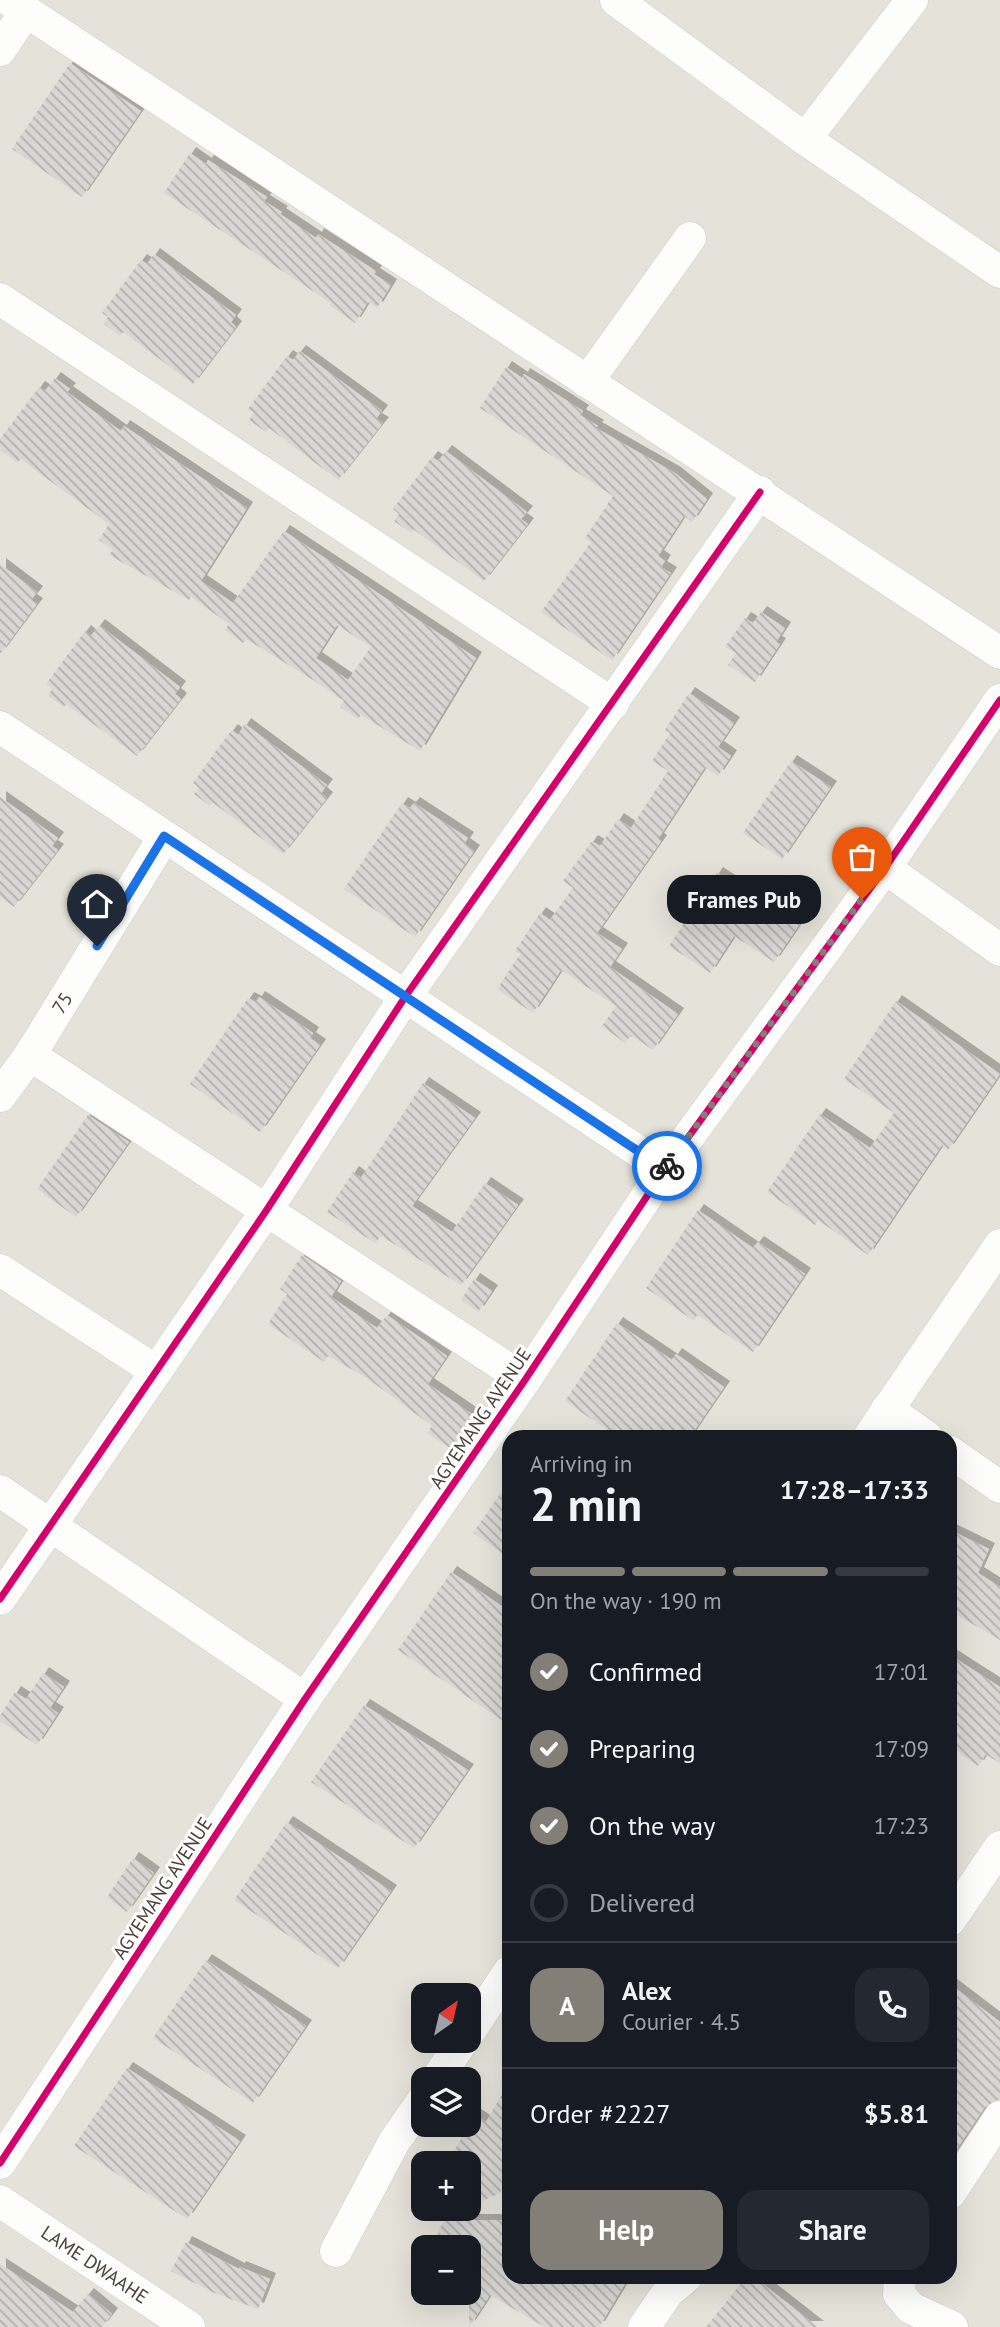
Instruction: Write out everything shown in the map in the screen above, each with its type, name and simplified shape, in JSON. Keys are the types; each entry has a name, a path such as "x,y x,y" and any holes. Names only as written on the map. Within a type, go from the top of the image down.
{"street":[{"path":"616,0 805,139 1000,272"},
{"path":"805,139 912,0"},
{"path":"0,50 18,6 587,382 760,492 1000,653"},
{"path":"587,382 690,238"},
{"path":"0,299 613,704"},
{"path":"0,1599 266,1211 405,997 760,492"},
{"name":"AGYEMANG AVENUE","path":"0,2163 305,1699 525,1380 665,1169 884,868 1000,701"},
{"path":"0,727 665,1169"},
{"name":"75","path":"0,1096 30,1055 164,836"},
{"path":"884,868 1000,950"},
{"path":"30,1055 525,1380"},
{"path":"874,1430 1000,1245"},
{"path":"0,1270 156,1371"},
{"path":"887,1409 918,1430"},
{"path":"957,1457 1000,1487"},
{"path":"0,1491 305,1699"},
{"path":"957,1910 1000,1847"},
{"path":"481,2014 502,1982"},
{"path":"957,2182 1000,2117"},
{"path":"336,2251 387,2154 411,2118"},
{"name":"LAME DWAAHE","path":"0,2200 188,2327"},
{"path":"644,2327 668,2292 678,2284"},
{"path":"900,2284 899,2294 911,2308 952,2327"}],"shaded area":[{"path":"0,0 1000,0 1000,2327 0,2327"}],"building":[{"path":"70,63 141,111 82,197 12,149"},
{"path":"190,153 206,164 208,160 267,197 264,201 316,238 318,234 376,271 374,274 391,285 377,308 368,302 355,323 329,305 331,303 164,193"},
{"path":"154,254 236,315 231,322 236,327 193,384 123,332 120,336 104,324 108,317 102,313 141,260 147,264"},
{"path":"300,351 382,411 376,419 383,423 338,480 269,428 266,432 249,420 254,413 248,409 275,372 287,356 293,360"},
{"path":"506,367 522,378 524,374 583,411 580,415 598,426 596,428 675,473 707,499 692,522 684,516 658,556 665,561 661,567 671,573 612,660 541,612 591,542 585,538 613,496 480,408"},
{"path":"55,378 70,389 67,392 121,431 124,426 247,508 201,581 233,603 284,531 476,658 420,751 361,715 358,719 340,707 344,701 246,639 243,643 225,630 229,624 191,597 189,600 109,555 113,550 99,540 109,524 20,459 18,463 0,450 0,439 39,387 45,391","holes":["337,625 371,647 348,680 316,658"]},
{"path":"446,451 527,512 521,519 528,524 484,581 413,529 411,533 394,521 399,514 393,509 432,457 438,461"},
{"path":"0,564 37,592 31,600 37,604 0,654"},
{"path":"761,612 785,628 776,642 780,644 755,682 728,665 736,653 725,647 745,618 753,623"},
{"path":"99,625 180,687 175,694 181,699 137,756 66,704 64,707 48,696 52,689 46,684 85,631 91,636"},
{"path":"689,693 734,723 718,747 731,756 718,776 705,767 658,839 661,841 597,933 622,949 610,967 678,1014 653,1050 631,1035 625,1043 602,1026 616,1006 561,970 533,1013 497,989 520,954 515,951 540,913 550,920 573,888 563,881 592,841 600,846 618,819 631,828 668,771 652,761 670,733 665,730"},
{"path":"245,724 327,785 321,793 327,798 283,854 213,803 210,806 194,794 199,788 193,783 218,748 232,730 238,735"},
{"path":"791,761 831,787 782,859 743,833"},
{"path":"0,797 58,838 52,846 58,850 14,907 0,897"},
{"path":"402,803 410,808 414,803 468,838 464,844 474,851 415,937 344,889"},
{"path":"717,873 774,910 777,906 801,922 774,962 734,936 710,973 669,946"},
{"path":"259,997 313,1033 310,1038 320,1045 260,1132 190,1084 248,998 256,1002"},
{"path":"896,1001 1000,1074 948,1150 942,1145 868,1255 818,1220 815,1225 767,1192 820,1114 870,1148 894,1113 844,1079"},
{"path":"423,1083 475,1118 412,1206 452,1232 485,1183 518,1205 461,1285 381,1236 375,1243 327,1212 353,1172 361,1178"},
{"path":"88,1115 129,1142 76,1217 37,1189"},
{"path":"698,1210 753,1248 758,1242 805,1274 753,1352 697,1315 694,1321 646,1288"},
{"path":"302,1255 341,1281 331,1297 377,1328 387,1315 447,1356 428,1384 476,1417 453,1450 427,1433 432,1426 367,1378 328,1356 324,1362 268,1324 287,1294 280,1289"},
{"path":"474,1279 492,1291 478,1312 461,1300"},
{"path":"617,1323 672,1360 676,1354 724,1387 695,1430 607,1430 565,1401"},
{"path":"502,1491 502,1553 473,1533"},
{"path":"957,1533 989,1549 978,1573 1000,1587 1000,1640 957,1615"},
{"path":"451,1572 502,1606 502,1720 398,1650"},
{"path":"957,1659 1000,1687 1000,1764 986,1754 978,1766 957,1751"},
{"path":"43,1673 64,1687 50,1708 58,1713 37,1745 0,1721 0,1716 15,1692 26,1699"},
{"path":"364,1705 468,1770 414,1848 311,1782"},
{"path":"287,1822 391,1891 338,1968 234,1900"},
{"path":"133,1858 154,1873 127,1912 107,1897"},
{"path":"206,1960 306,2026 253,2103 153,2038"},
{"path":"957,1989 1000,2022 1000,2099 985,2107 957,2149"},
{"path":"127,2068 240,2141 187,2219 74,2146"},
{"path":"502,2094 502,2189 500,2193 481,2202 481,2151 454,2151 462,2137 481,2137 481,2119 486,2122"},
{"path":"502,2220 502,2284 625,2284 599,2327 544,2327 490,2295 469,2327 469,2305 481,2305 481,2235 437,2235 444,2221"},
{"path":"186,2242 239,2269 240,2267 270,2279 258,2309 214,2293 171,2271"},
{"path":"0,2264 73,2312 88,2294 112,2314 102,2327 0,2327"},
{"path":"740,2284 763,2284 818,2327 706,2327"}],"cycle path":[{"path":"0,1599 266,1211 405,997 760,492"},
{"path":"0,2163 305,1699 525,1380 665,1169 885,868 1000,700"}],"way so far":[{"path":"667,1166 862,899"}],"place":[{"name":"Frames Pub","path":"862,899"}],"route":[{"path":"97,946 164,836 665,1169 667,1166"}]}
